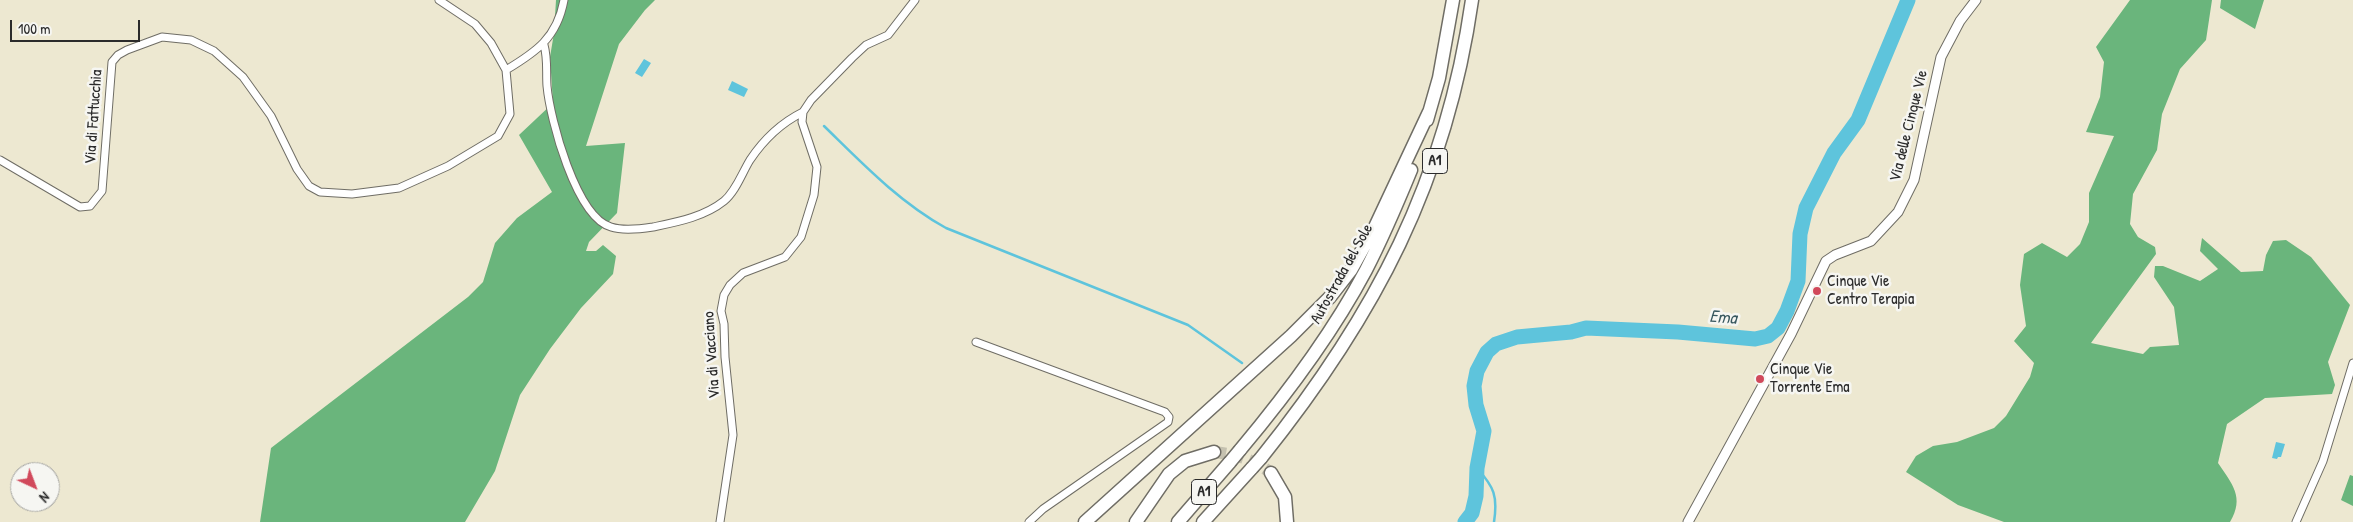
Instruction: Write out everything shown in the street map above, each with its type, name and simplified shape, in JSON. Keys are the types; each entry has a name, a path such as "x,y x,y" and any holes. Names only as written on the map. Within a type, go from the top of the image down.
{"highway":[{"name":"Autostrada del Sole","path":"1178,522 1268,416 1314,352 1361,278 1383,236 1412,168 1439,78 1453,0"},
{"name":"A1","path":"1203,522 1261,458 1324,375 1366,310 1402,244 1438,154 1458,80 1472,0"},
{"path":"1085,522 1291,336 1335,291 1351,270 1376,227 1429,112"},
{"path":"1136,522 1169,474 1185,461 1214,452"},
{"path":"1213,522 1242,488 1252,468"},
{"path":"1271,473 1285,497 1288,522"}],"street":[{"name":"Via di Fattucchia","path":"0,160 80,207 90,206 102,191 112,62 118,55 127,50 162,37 190,40 214,51 243,77 272,116 297,169 309,186 320,192 352,194 398,188 448,166 498,136 510,114 506,70 491,43 475,24 440,0"},
{"path":"506,70 544,45 563,9 564,0"},
{"path":"544,45 548,60 547,85 551,111 573,183 593,215 610,227 639,229 679,222 706,212 725,200 742,177 750,160 770,134 803,112 811,100 866,46 888,35 915,0"},
{"name":"Via delle Cinque Vie","path":"1688,522 1791,334 1826,262 1835,255 1871,241 1898,212 1914,180 1941,57 1960,21 1976,0"},
{"name":"Via di Vacciano","path":"720,522 733,435 724,357 724,324 721,311 724,295 730,284 743,274 785,257 801,236 814,195 817,167 802,122 803,112"},
{"path":"976,342 1165,412 1169,416 1168,422 1043,509 1029,522"},
{"path":"2296,522 2323,461 2353,363"}],"green space":[{"path":"556,0 655,0 619,44 586,146 625,143 617,213 589,242 586,251 596,251 603,245 616,256 613,274 581,308 550,349 520,395 495,471 465,522 260,522 271,448 468,297 483,282 495,243 517,218 552,192 519,135 553,103 550,57"},
{"path":"2130,0 2212,0 2206,40 2180,69 2162,114 2157,150 2133,194 2130,224 2138,237 2155,247 2156,254 2091,343 2143,354 2150,347 2179,345 2174,307 2154,277 2155,266 2163,266 2200,281 2218,269 2200,251 2202,238 2241,272 2263,271 2266,255 2273,241 2286,240 2311,257 2350,305 2328,362 2335,385 2332,394 2265,398 2227,424 2218,463 2235,491 2236,505 2230,522 2004,522 1958,505 1906,472 1916,456 1933,446 1957,442 1994,428 2006,416 2030,377 2034,363 2014,341 2026,326 2020,285 2024,254 2042,243 2067,257 2080,244 2089,222 2089,193 2114,136 2086,132 2100,97 2104,62 2096,47"},
{"path":"2221,0 2264,0 2255,29 2220,8"},
{"path":"2350,475 2353,476 2353,506 2341,500"}],"water":[{"path":"644,59 651,63 642,77 635,73"},
{"path":"732,81 748,89 744,97 728,90"},
{"path":"2276,442 2285,444 2281,457 2277,459 2272,458"}],"waterway":[{"name":"Ema","path":"1465,522 1472,513 1476,496 1477,468 1484,431 1476,405 1474,386 1477,371 1487,352 1496,344 1517,337 1571,332 1586,328 1678,332 1755,339 1768,336 1778,328 1787,311 1798,281 1800,234 1806,208 1834,153 1858,120 1908,0"},
{"path":"824,126 897,194 946,228 1188,325 1242,363"},
{"path":"1477,468 1491,487 1495,498 1494,522"}],"tunnel":[{"path":"1214,452 1245,458 1271,473"}],"place":[{"name":"Cinque Vie Centro Terapia","path":"1817,291"},
{"name":"Cinque Vie Torrente Ema","path":"1760,379"}]}
